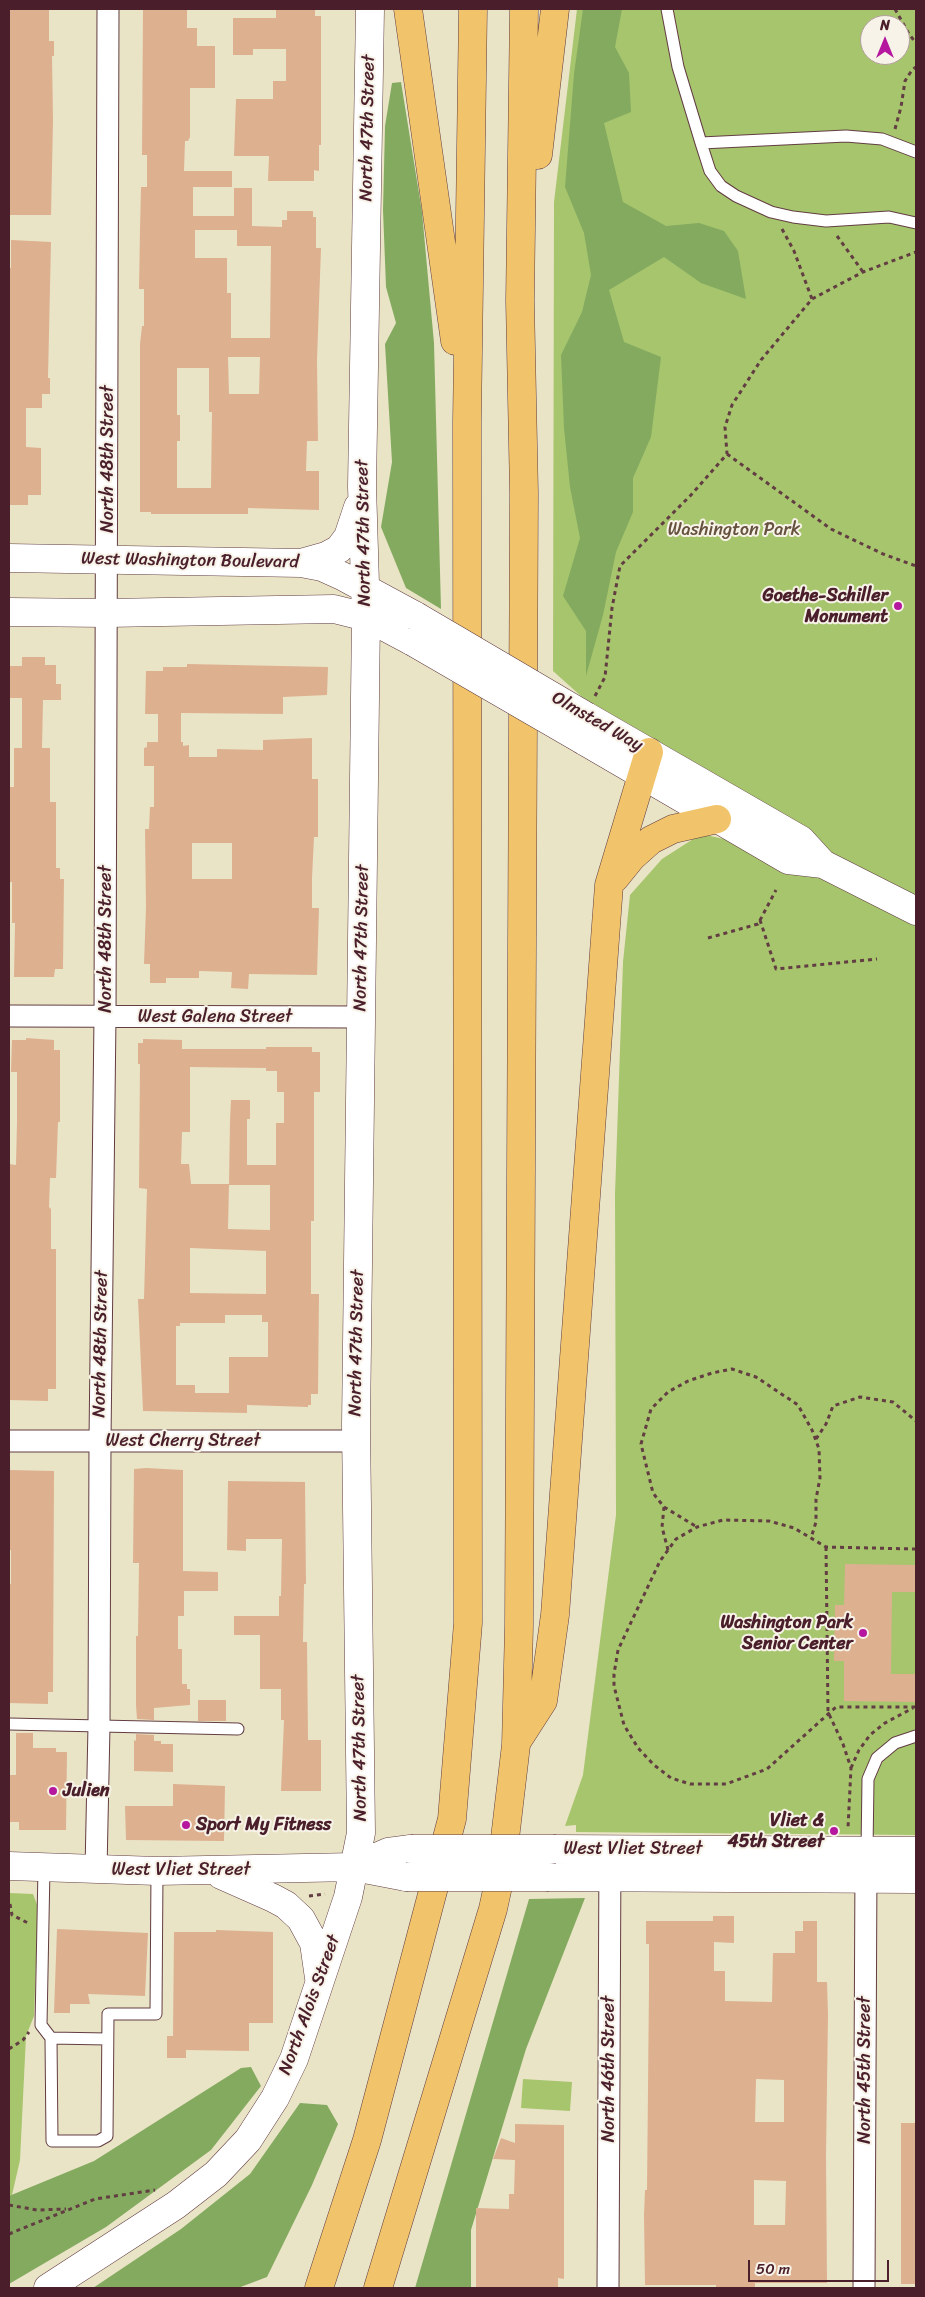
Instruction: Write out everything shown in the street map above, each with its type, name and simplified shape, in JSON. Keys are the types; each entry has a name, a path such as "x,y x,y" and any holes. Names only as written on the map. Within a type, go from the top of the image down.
{"highway":[{"path":"408,9 432,189 468,421"},
{"path":"319,2288 368,2140 452,1819 468,1623 468,421 473,9"},
{"path":"378,2288 493,1909 500,1872 516,1745 519,1626 524,513 520,301 524,9"},
{"path":"520,301 555,9"},
{"path":"516,1745 543,1701 555,1615 609,886 646,764"},
{"path":"609,886 632,857 652,840 673,829 717,820"},
{"path":"302,2288 368,2140"}],"street":[{"name":"North 48th Street","path":"96,1870 99,1726 108,558 108,9"},
{"name":"North 47th Street","path":"354,1866 361,1833 356,1441 366,617 362,486 370,9"},
{"path":"301,563 326,556 342,546 354,523 362,486"},
{"name":"West Washington Boulevard","path":"9,558 108,558 301,563 322,567 366,587"},
{"name":"Olmsted Way","path":"366,587 415,629 587,719 717,820 788,860 824,864"},
{"path":"9,612 107,613 334,609 366,617"},
{"name":"Olmsted Way","path":"366,617 415,629"},
{"name":"Olmsted Way","path":"646,764 800,840 824,864 916,911"},
{"name":"West Galena Street","path":"9,1016 361,1017"},
{"name":"West Cherry Street","path":"9,1441 356,1441"},
{"name":"West Vliet Street","path":"354,1866 388,1852 411,1849 916,1851"},
{"name":"North 46th Street","path":"608,2288 610,1849"},
{"name":"North 45th Street","path":"864,2288 867,1851"},
{"name":"West Vliet Street","path":"9,1866 96,1870 211,1871 354,1866 406,1877 916,1879"},
{"name":"North Alois Street","path":"54,2286 176,2205 216,2174 248,2140 275,2098 294,2059 348,1897 354,1866"},
{"path":"211,1871 273,1898 286,1905 301,1919 314,1944 319,1985"}],"lane":[{"path":"666,9 678,67 700,143 710,171 721,186 736,196 771,212 826,221 889,217 916,223"},
{"path":"700,143 846,136 882,139 916,152"},
{"path":"9,1724 238,1729"},
{"path":"867,1851 868,1779 877,1758 895,1743 916,1736"},
{"path":"44,1868 41,2025 51,2038 52,2141 98,2141 107,2136 108,2014 156,2014 157,1871"},
{"path":"51,2038 107,2039"}],"path":[{"path":"895,9 908,34 916,43"},
{"path":"892,142 901,107 905,81 916,67"},
{"path":"771,212 794,251 812,299"},
{"path":"826,221 863,272"},
{"path":"587,719 605,678 612,608 620,566 691,496 727,454 725,427 732,405 761,360 812,299 863,272 916,252"},
{"path":"727,454 831,529 883,554 916,566"},
{"path":"708,938 758,924 776,890"},
{"path":"760,920 776,969 877,959"},
{"path":"697,1527 664,1508 653,1493 641,1444 651,1409 668,1392 688,1381 732,1369 756,1377 798,1405 816,1439 819,1449 820,1478 816,1499 816,1522 811,1538"},
{"path":"816,1439 826,1424 833,1406 860,1397 892,1402 916,1421"},
{"path":"664,1508 662,1527 668,1551"},
{"path":"915,1707 836,1707 828,1712 767,1769 726,1784 690,1784 671,1778 654,1765 638,1748 624,1724 614,1686 614,1674 618,1650 660,1561 676,1539 697,1527 722,1520 769,1521 794,1528 826,1547 916,1549"},
{"path":"826,1547 828,1712 843,1744 850,1768 848,1831"},
{"path":"850,1768 870,1736 885,1723 915,1707"},
{"path":"10,1904 12,1915 25,1920 34,1928 43,1924"},
{"path":"9,2234 95,2199 135,2192 162,2190"},
{"path":"9,2205 37,2210 69,2209"}],"green space":[{"name":"Washington Park","path":"577,9 916,9 916,1835 576,1832 576,1825 565,1826 583,1775 616,1515 615,1194 623,962 630,895 662,859 701,834 733,841 761,801 582,697 553,671 554,202"},
{"path":"583,9 622,9 615,47 629,73 631,112 604,123 623,202 666,226 699,223 724,231 738,251 746,299 701,283 664,257 609,290 624,342 661,357 651,437 633,478 633,512 616,552 603,615 586,676 586,631 563,596 580,538 570,487 564,428 561,355 582,312 591,275 584,233 565,187 574,74"},
{"path":"401,82 422,212 434,343 441,609 406,588 381,527 392,462 385,344 396,323 386,287 383,210 385,126 392,83"},
{"path":"9,1893 33,1894 38,1907 34,2016 26,2036 20,2160 12,2195 9,2196"},
{"path":"585,1898 526,2049 471,2230 471,2288 415,2288 529,1899"},
{"path":"251,2067 261,2086 211,2150 106,2227 9,2284 9,2196 94,2161 241,2068"},
{"path":"523,2079 572,2082 570,2111 521,2108"},
{"path":"300,2103 327,2105 338,2124 312,2185 267,2277 238,2288 93,2288 181,2229 250,2174"}],"building":[{"path":"9,9 49,9 49,41 54,41 54,56 52,56 51,215 9,215"},
{"path":"143,9 187,9 187,28 197,28 197,46 215,46 215,88 190,88 190,137 188,141 185,141 184,171 232,171 232,187 193,187 193,216 234,216 234,188 252,188 252,226 282,227 282,220 287,220 287,211 313,211 313,217 316,217 316,248 321,248 317,360 318,441 307,441 306,471 319,471 319,510 248,508 248,514 151,514 151,512 140,512 140,344 142,326 144,326 144,289 139,289 140,230 141,187 147,187 147,155 142,155","holes":["195,230 237,230 237,246 271,246 270,338 231,338 231,293 227,293 227,258 195,258","228,357 260,357 259,394 229,394","177,368 209,368 209,412 212,412 211,488 177,488 177,441 180,441 180,415 177,415"]},
{"path":"276,9 315,9 315,16 321,16 321,145 319,145 319,171 314,170 314,181 268,181 269,156 234,156 236,99 273,99 273,81 286,81 286,49 253,49 253,55 233,55 233,18 276,18"},
{"path":"11,240 51,242 48,378 50,378 50,394 42,394 42,408 26,408 26,447 41,448 41,495 28,495 28,505 9,505 9,268 11,268"},
{"path":"22,657 45,657 45,665 56,665 56,684 61,684 61,700 43,700 42,748 50,748 50,802 56,802 56,868 60,868 60,879 64,879 63,969 55,969 54,977 14,977 15,923 12,923 12,882 9,882 9,787 14,787 14,748 22,748 22,698 9,698 9,666 22,666"},
{"path":"187,664 328,667 327,695 283,697 283,714 181,713 181,742 183,742 183,746 189,745 189,757 217,757 217,749 263,750 263,740 312,738 312,779 318,779 318,837 314,837 312,878 312,908 319,908 317,975 249,974 248,989 231,988 232,972 199,971 199,978 166,978 166,983 150,983 150,964 144,964 146,907 145,829 149,829 150,807 154,807 154,766 144,766 144,748 147,747 147,742 158,742 158,714 145,714 146,671 163,671 163,667 187,667","holes":["192,843 232,843 232,879 192,879"]},
{"path":"26,1038 54,1040 54,1050 60,1050 60,1122 58,1122 56,1178 50,1178 49,1207 51,1209 51,1249 56,1249 56,1389 48,1389 48,1401 9,1400 9,1164 16,1165 17,1122 17,1072 11,1072 12,1040 26,1040"},
{"path":"143,1039 182,1040 182,1049 312,1047 312,1052 320,1052 320,1092 314,1092 314,1221 311,1221 311,1294 319,1294 318,1394 311,1394 311,1405 308,1405 308,1407 247,1405 247,1413 143,1411 138,1299 144,1299 147,1189 139,1188 140,1064 138,1064 138,1043 143,1043","holes":["190,1067 266,1068 266,1071 277,1071 277,1092 284,1092 284,1123 276,1123 276,1165 247,1165 247,1119 250,1119 250,1100 231,1100 230,1121 229,1185 270,1185 270,1230 228,1229 229,1184 191,1184 189,1164 181,1164 182,1132 190,1132","190,1248 266,1251 266,1294 190,1293","225,1315 262,1315 262,1322 268,1322 268,1357 229,1357 229,1393 195,1393 195,1385 176,1385 176,1326 180,1326 180,1323 225,1323"]},
{"path":"134,1469 183,1470 183,1571 218,1572 218,1591 184,1591 184,1616 178,1616 178,1649 182,1649 182,1684 187,1684 187,1689 190,1689 190,1705 154,1708 154,1720 137,1719 136,1705 139,1563 133,1563"},
{"path":"9,1470 54,1471 53,1692 48,1692 48,1704 9,1703 9,1584 11,1584 11,1550 9,1550"},
{"path":"228,1481 305,1482 306,1584 304,1584 303,1642 307,1642 308,1740 321,1740 321,1791 281,1791 284,1720 281,1720 281,1689 260,1689 260,1635 234,1635 234,1616 279,1616 282,1539 246,1539 246,1551 227,1550"},
{"name":"Washington Park Senior Center","path":"845,1564 916,1565 916,1592 892,1592 891,1674 916,1674 916,1702 844,1701 844,1661 834,1661 835,1605 844,1605"},
{"path":"198,1700 226,1700 226,1721 198,1721"},
{"path":"16,1733 33,1733 33,1748 56,1748 56,1752 67,1752 66,1830 19,1830 19,1822 9,1822 9,1775 16,1775"},
{"path":"136,1734 154,1735 154,1741 161,1741 161,1744 173,1744 173,1772 134,1771 134,1740 136,1741"},
{"path":"173,1784 225,1786 224,1841 126,1840 125,1806 173,1806"},
{"path":"713,1916 734,1916 734,1943 714,1942 714,1971 725,1971 725,2001 772,2002 773,1953 795,1953 795,1931 803,1931 803,1921 817,1921 817,1982 827,1982 828,2015 827,2283 755,2283 755,2288 716,2288 716,2285 645,2285 644,2215 645,2190 647,2190 649,1985 649,1944 646,1944 646,1921 713,1921","holes":["756,2079 784,2080 784,2122 755,2122","754,2180 786,2181 785,2225 754,2225"]},
{"path":"57,1929 148,1933 145,1996 88,1994 90,2004 70,2004 70,2013 54,2013"},
{"path":"216,1930 273,1932 273,2023 249,2023 249,2051 186,2050 186,2058 167,2058 167,2036 173,2036 174,1932 216,1932"},
{"path":"901,2123 916,2123 916,2284 901,2284"},
{"path":"515,2124 564,2125 564,2279 558,2278 558,2288 476,2288 476,2208 509,2209 509,2194 514,2194 515,2160 493,2159 501,2138 515,2143"}],"place":[{"name":"Goethe-Schiller Monument","path":"898,606"},
{"name":"Washington Park Senior Center","path":"863,1633"},
{"name":"Julien","path":"53,1791"},
{"name":"Sport My Fitness","path":"186,1825"},
{"name":"Vliet & 45th Street","path":"834,1831"}]}
